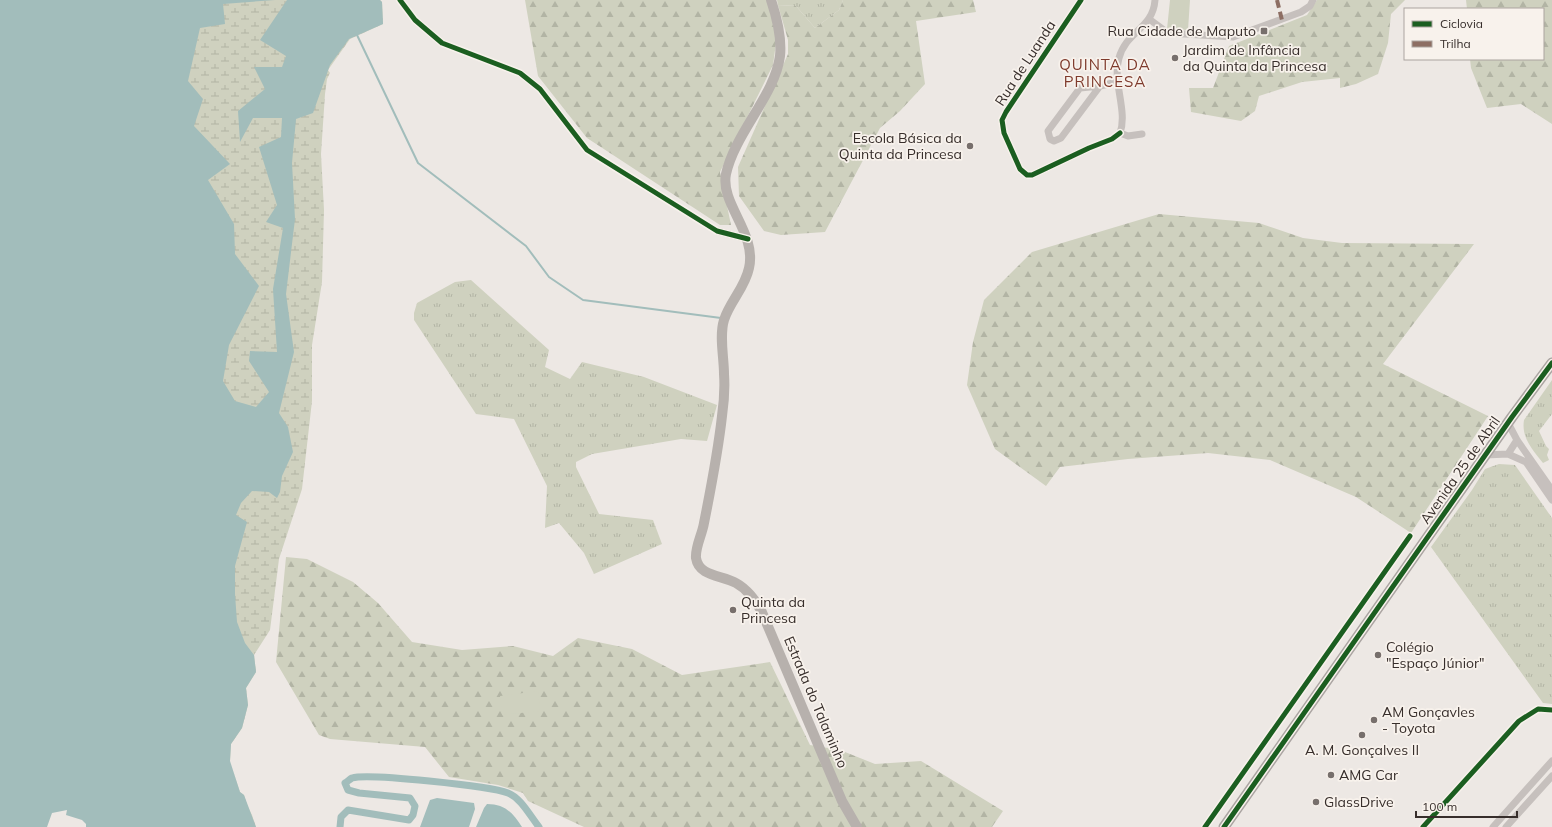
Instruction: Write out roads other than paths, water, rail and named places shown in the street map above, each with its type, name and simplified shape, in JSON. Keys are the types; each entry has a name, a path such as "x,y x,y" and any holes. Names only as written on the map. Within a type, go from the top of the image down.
{"main road":[{"name":"Estrada do Talaminho","path":"771,0 780,37 780,57 774,76 738,141 726,176 727,191 748,239 751,253 749,269 744,285 724,319 724,395 722,416 709,499 696,558 699,567 704,571 743,587 761,610 842,801 857,827"},
{"name":"Avenida 25 de Abril","path":"1224,827 1486,455 1552,364"}],"street":[{"path":"400,0 415,20 442,44 520,73 540,89 587,150 717,231 748,239"},
{"name":"Rua de Luanda","path":"1081,0 1002,120 1004,133 1019,166 1027,175 1036,173 1112,139 1120,133"},
{"path":"1142,134 1128,136 1120,133 1122,123 1117,82 1117,68 1120,51 1130,37 1150,19 1154,9 1155,0"},
{"path":"1150,19 1168,33 1233,37 1301,12 1310,6 1313,0"},
{"path":"1100,86 1091,96 1061,138 1054,141 1050,139 1048,131 1080,88 1100,86 1117,82"},
{"path":"1508,424 1517,440 1552,490"},
{"path":"1508,454 1517,440"},
{"path":"1486,455 1508,454 1526,462 1552,500"},
{"path":"1423,827 1519,721 1538,709 1552,710"},
{"path":"1492,827 1552,761"},
{"path":"1506,827 1552,776"}],"water":[{"path":"0,0 275,0 223,4 225,24 200,28 188,81 203,99 194,126 230,164 208,180 234,224 235,254 259,286 229,345 223,381 235,401 256,407 269,392 249,361 250,351 277,352 273,289 283,228 266,222 277,205 259,147 281,137 282,118 253,118 240,142 238,111 265,89 254,67 282,67 286,56 260,40 287,0 380,0 382,2 383,24 349,39 330,65 313,113 296,119 292,163 295,219 286,294 294,352 279,413 288,427 293,452 282,476 280,492 277,498 269,492 252,491 241,503 236,515 247,522 235,566 237,622 245,643 254,655 256,672 246,688 248,705 242,728 231,744 230,761 240,792 244,795 256,827 86,827 86,824 82,820 66,815 67,810 52,813 47,827 0,827"},
{"path":"437,798 474,803 475,809 469,827 420,827 430,800"},
{"path":"487,804 493,804 508,810 522,827 476,827"}],"waterway":[{"path":"357,35 418,163 526,246 549,277 583,300 721,318"},
{"path":"340,827 341,817 348,810 409,820 413,815 415,806 410,798 359,793 348,790 345,783 352,778 363,777 429,781 478,787 508,793 513,795 521,803 539,827"}],"place":[{"name":"Rua Cidade de Maputo","path":"1264,31"},
{"name":"Jardim de Infância da Quinta da Princesa","path":"1175,58"},
{"name":"Escola Básica da Quinta da Princesa","path":"970,146"},
{"name":"Quinta da Princesa","path":"733,610"},
{"name":"Colégio \"Espaço Júnior\"","path":"1378,655"},
{"name":"AM Gonçavles - Toyota","path":"1374,720"},
{"name":"A. M. Gonçalves II","path":"1362,735"},
{"name":"AMG Car","path":"1331,775"},
{"name":"GlassDrive","path":"1316,802"}],"district":[{"name":"QUINTA DA PRINCESA","path":"1105,72"}]}
